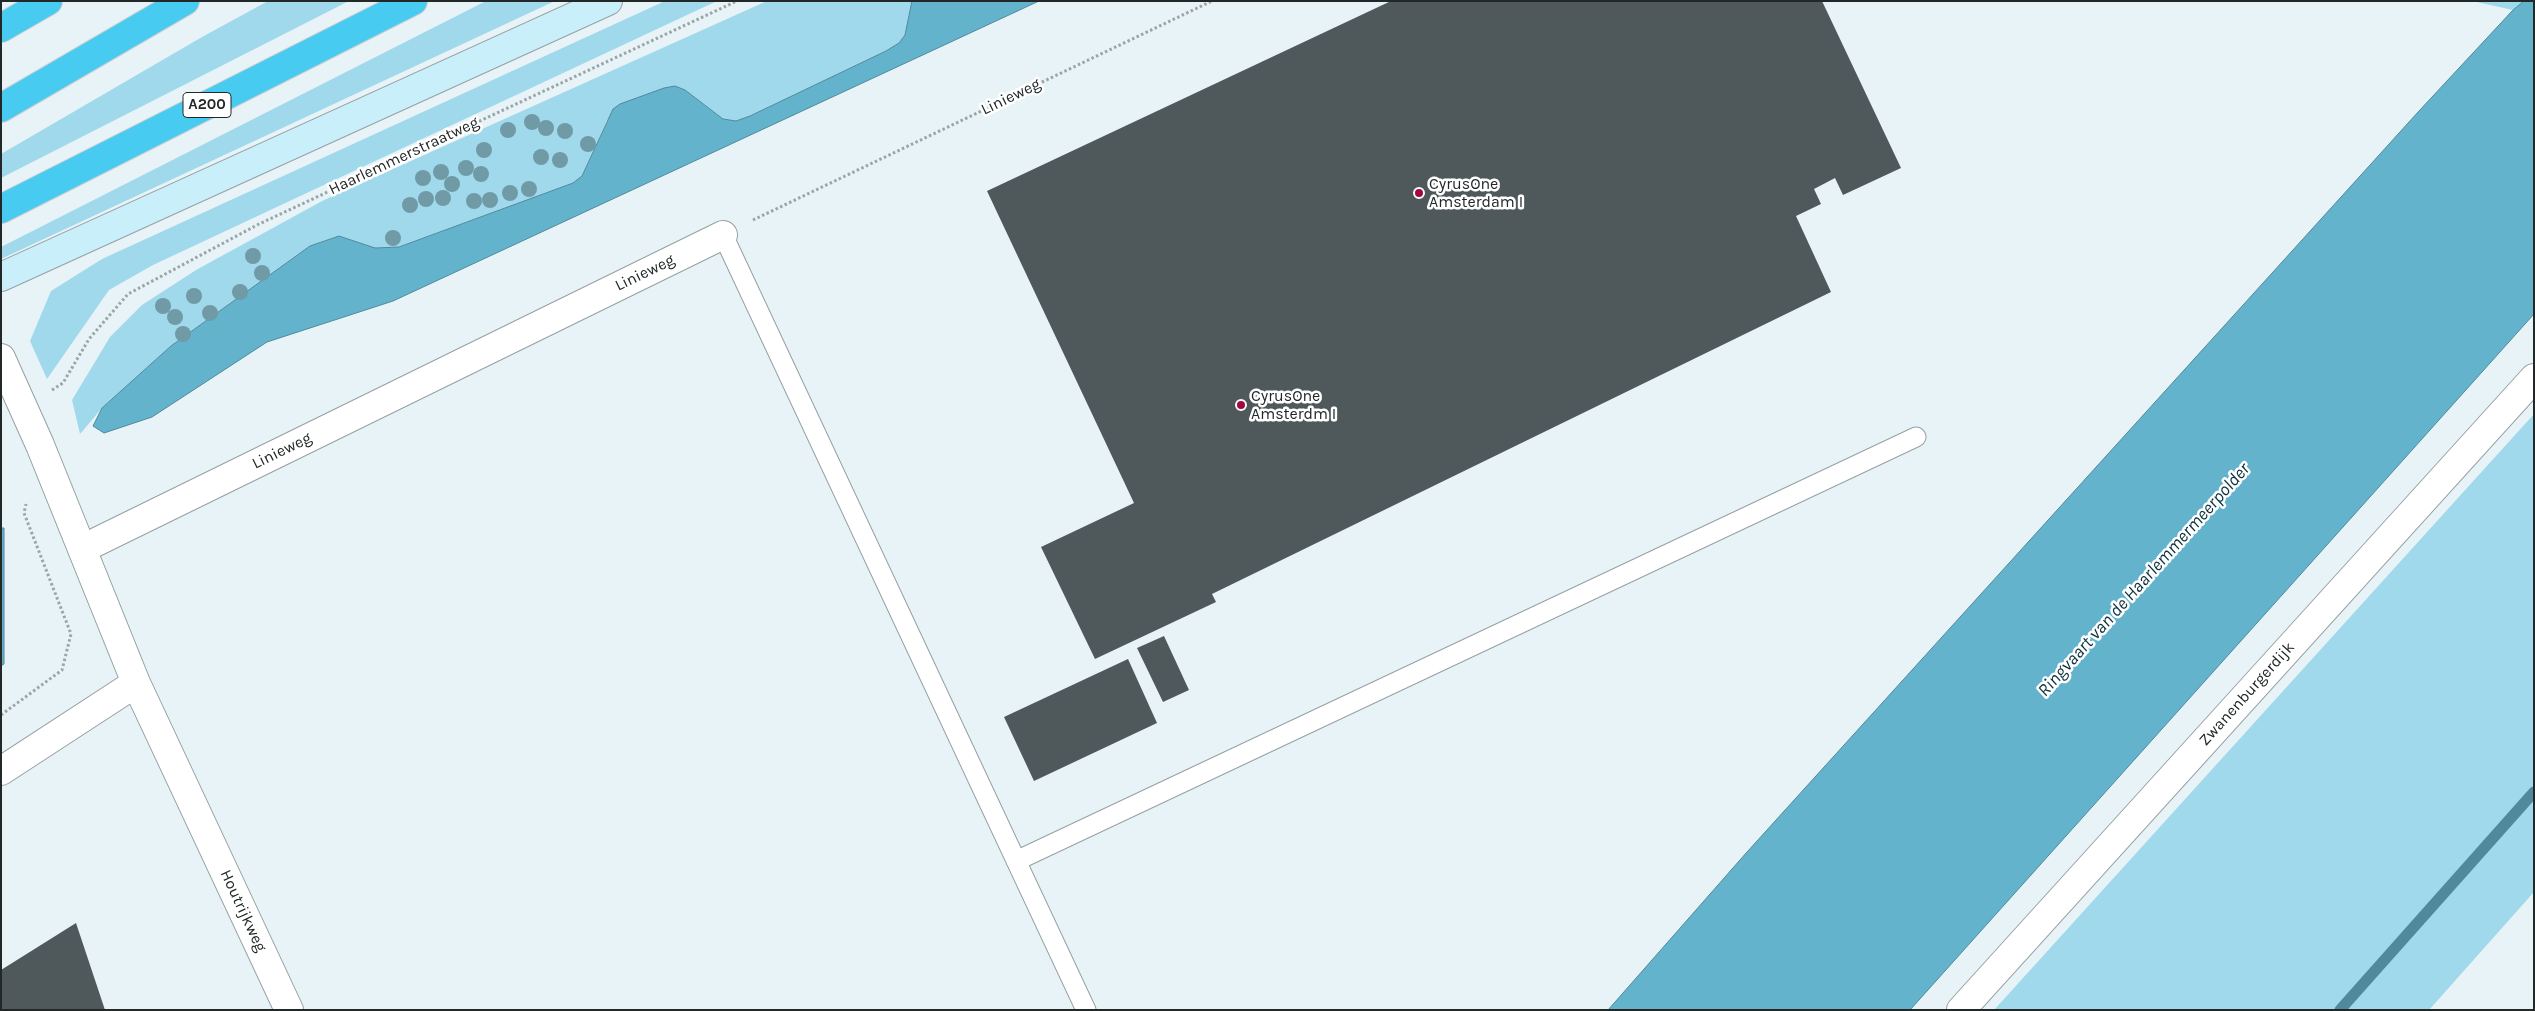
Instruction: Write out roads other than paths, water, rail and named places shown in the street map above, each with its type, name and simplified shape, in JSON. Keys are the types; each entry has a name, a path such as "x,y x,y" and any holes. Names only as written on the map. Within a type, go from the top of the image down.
{"highway":[{"path":"1,15 18,1"},
{"path":"1,28 48,1"},
{"path":"1,108 185,1"},
{"name":"A200","path":"1,210 413,1"}],"main road":[{"path":"1,277 608,1"}],"street":[{"name":"Linieweg","path":"82,549 723,235"},
{"path":"1,358 40,445 136,683 1,771"},
{"name":"Zwanenburgerdijk","path":"1961,1010 2534,378"},
{"name":"Houtrijkweg","path":"136,683 289,1010"}],"lane":[{"path":"723,235 1086,1010"},
{"path":"1016,861 1916,437"}],"water":[{"path":"912,1 1039,1 393,301 267,342 152,417 104,433 93,426 102,408 171,346 310,246 339,236 375,248 399,247 573,183 582,176 613,109 620,104 664,88 675,86 685,90 723,119 736,121 750,116 899,43 905,35"},
{"name":"Ringvaart van de Haarlemmermeerpolder","path":"2524,1 2534,1 2534,314 1910,1010 1608,1010 1747,852 2419,111 2513,10"},
{"path":"1,528 4,528 4,664 1,666"}],"waterway":[{"path":"2340,1010 2534,792"}],"place":[{"name":"CyrusOne Amsterdam I","path":"1419,193"},
{"name":"CyrusOne Amsterdm I","path":"1241,405"}]}
